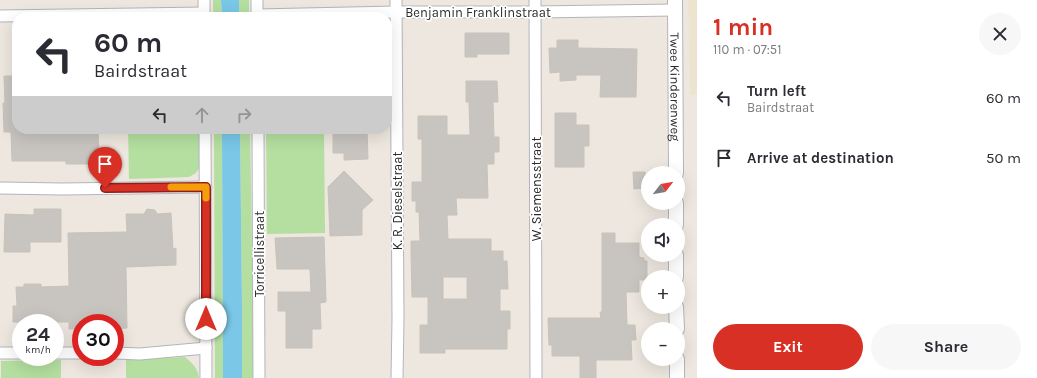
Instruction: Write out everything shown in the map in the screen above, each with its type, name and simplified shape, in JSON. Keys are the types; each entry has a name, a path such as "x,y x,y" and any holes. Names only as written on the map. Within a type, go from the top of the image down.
{"street":[{"path":"204,0 204,12"},
{"path":"257,0 257,12"},
{"name":"K. R. Dieselstraat","path":"396,0 397,378"},
{"name":"W. Siemensstraat","path":"535,0 536,378"},
{"name":"Benjamin Franklinstraat","path":"392,12 535,12 675,5"},
{"name":"Twee Kinderenweg","path":"675,5 676,166"},
{"path":"0,16 12,16"},
{"path":"205,134 206,378"},
{"name":"Torricellistraat","path":"258,134 259,378"},
{"path":"0,188 70,189 206,187"},
{"path":"124,353 140,354 206,348"},
{"path":"0,353 12,353"},
{"path":"677,366 677,378"}],"shaded area":[{"path":"688,0 697,0 697,94 690,95"}],"green space":[{"path":"213,0 221,0 222,12 213,12"},
{"path":"239,0 249,0 249,12 239,12"},
{"path":"128,134 199,134 200,167 196,173 189,177 129,179"},
{"path":"214,134 222,134 223,378 215,378"},
{"path":"240,134 250,134 253,378 242,378"},
{"path":"266,134 324,134 325,233 267,234"},
{"path":"185,357 196,369 199,378 126,378 126,360"},
{"path":"1,361 12,361 12,366 61,366 61,378 1,378"}],"water":[{"path":"221,0 239,0 239,12 222,12"},
{"path":"222,134 240,134 242,378 223,378"}],"building":[{"path":"465,33 509,33 509,54 477,54 477,57 465,57"},
{"path":"557,40 578,40 578,48 637,49 636,97 600,97 601,75 576,75 576,80 560,81 560,72 550,73 549,48 557,48"},
{"path":"4,76 12,76 12,134 98,134 99,157 91,157 91,164 66,164 66,161 12,161 11,132 4,132 3,103 5,103"},
{"path":"466,81 497,81 498,102 493,102 494,137 499,137 499,152 494,152 494,164 487,164 488,198 456,198 457,215 447,215 448,239 491,239 491,251 503,251 503,261 507,261 508,289 500,289 500,311 510,311 510,329 507,329 507,349 445,349 445,353 420,353 420,325 428,325 428,297 412,297 411,241 420,241 419,212 416,212 416,201 412,201 412,182 422,182 422,139 418,139 418,116 447,116 447,135 470,135 469,102 466,102","holes":["443,277 467,277 467,299 443,299"]},
{"path":"555,113 576,113 576,125 589,125 589,146 584,146 584,167 555,167"},
{"path":"333,134 367,134 368,159 344,160 344,153 333,153"},
{"path":"344,171 373,200 362,210 362,235 330,236 328,187"},
{"path":"633,172 641,172 641,188 634,189"},
{"path":"34,209 61,209 61,242 30,242 30,252 4,252 5,214 34,215"},
{"path":"147,209 155,210 157,214 171,213 173,249 176,248 176,265 126,267 127,328 124,328 124,314 72,314 72,329 69,329 69,322 64,322 64,314 13,314 13,306 17,306 16,287 24,287 24,284 41,284 41,287 69,286 68,233 127,232 126,214 144,214"},
{"path":"602,233 615,233 615,243 639,243 639,257 641,257 641,262 647,262 647,270 641,270 639,292 626,292 627,325 635,325 636,340 631,340 632,360 596,360 596,378 580,378 580,356 552,356 552,345 549,345 548,318 601,318 600,312 602,312"},
{"path":"324,237 326,302 320,303 321,329 312,329 312,348 286,348 286,311 278,311 278,292 311,292 310,269 277,269 275,238"}],"slow traffic":[{"path":"171,187 206,187 206,198"}],"route":[{"path":"105,188 206,187 206,319"}]}
